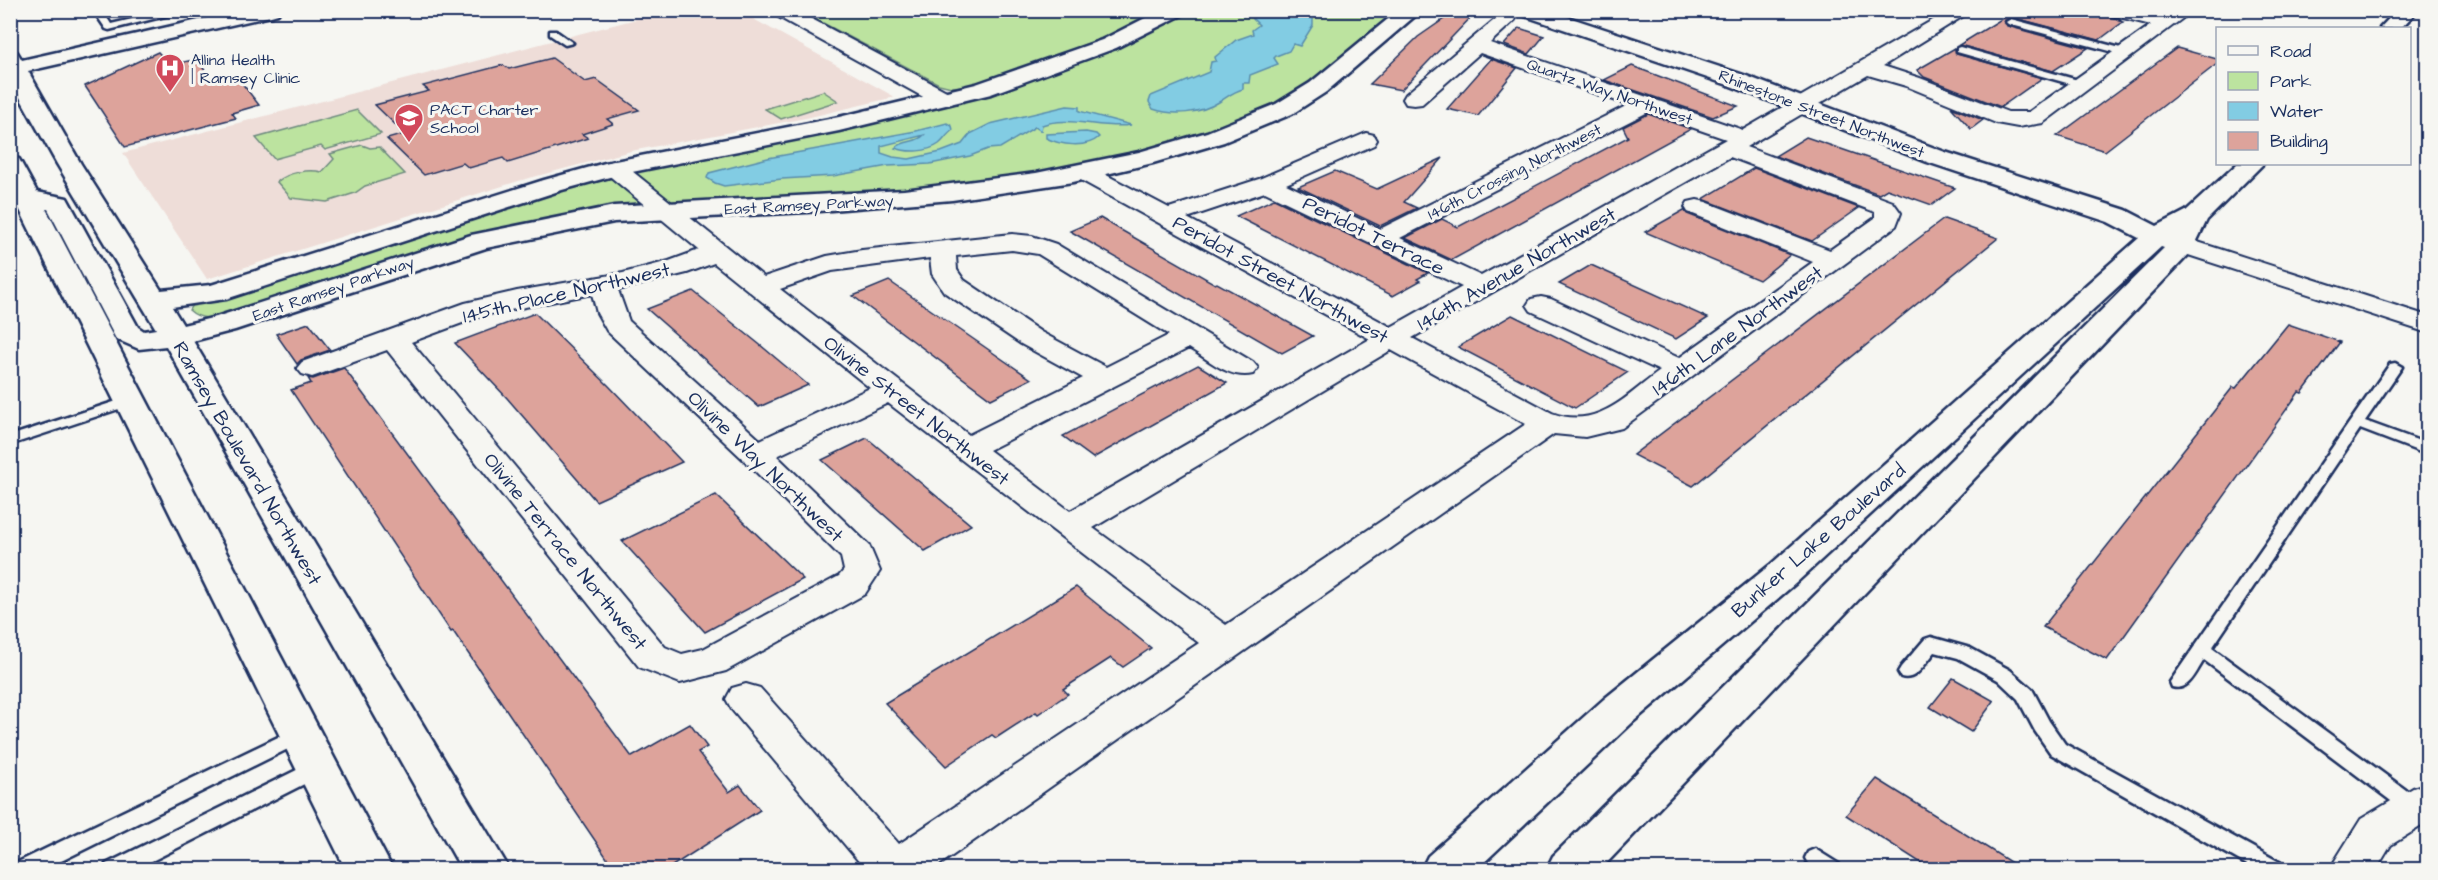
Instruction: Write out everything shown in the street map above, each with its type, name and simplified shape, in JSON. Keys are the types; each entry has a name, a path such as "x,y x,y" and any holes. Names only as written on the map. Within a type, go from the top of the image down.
{"street":[{"path":"12,65 271,10"},
{"path":"780,10 944,99"},
{"name":"East Ramsey Parkway","path":"151,299 186,298 216,293 614,168 675,154 839,124 944,99 1074,58 1137,32 1177,10"},
{"name":"East Ramsey Parkway","path":"28,198 58,203 126,333 139,340 176,336 225,324 480,241 614,214 898,198 1085,173 1134,162 1213,139 1286,108 1314,92 1373,39 1413,10"},
{"name":"146th Avenue Northwest","path":"1068,527 1390,339 1736,143 1964,10"},
{"path":"1865,67 1913,82 2004,118 2018,120 2035,118 2170,20 2114,10"},
{"path":"2391,27 2409,10"},
{"path":"1414,99 1476,45 1516,15"},
{"name":"Rhinestone Street Northwest","path":"1516,15 1696,65 1936,157 2117,216 2180,231 2427,309"},
{"name":"Quartz Way Northwest","path":"1476,45 1647,104 1869,200 1884,207 1889,213"},
{"name":"Ramsey Boulevard Northwest","path":"12,65 151,299 176,336 374,681 487,870"},
{"name":"146th Crossing Northwest","path":"1381,238 1647,104"},
{"path":"1167,217 1267,184 1366,140"},
{"path":"10,164 370,870"},
{"name":"Bunker Lake Boulevard","path":"1444,870 1619,710 1783,574 2180,231 2250,165"},
{"name":"Olivine Street Northwest","path":"614,168 890,390 1068,527 1226,644"},
{"name":"Peridot Street Northwest","path":"1085,173 1390,339 1562,426"},
{"name":"Peridot Terrace","path":"1267,184 1482,287"},
{"path":"1696,207 1833,261"},
{"name":"146th Lane Northwest","path":"1562,426 1598,426 1611,421 1887,221 1889,213"},
{"name":"Rhinestone Street Northwest","path":"2180,231 2427,325"},
{"name":"Bunker Lake Boulevard","path":"1569,870 2180,231"},
{"path":"761,287 827,264 862,258 1012,242 1032,244 1047,249 1243,368"},
{"path":"944,251 942,269 945,278 954,286 1031,338 1107,379"},
{"name":"145th Place Northwest","path":"312,368 475,309 678,267 718,252"},
{"name":"Olivine Way Northwest","path":"603,284 611,314 617,326 756,454 857,553 862,571 852,585 777,627"},
{"path":"1541,305 1681,370"},
{"path":"967,449 1190,336"},
{"name":"Olivine Terrace Northwest","path":"393,339 652,657 680,669 697,665 713,661 777,627"},
{"path":"756,454 890,390"},
{"path":"746,699 895,870 1226,644 1562,426"},
{"path":"2351,870 2376,832 2421,803"}],"lane":[{"path":"98,10 109,27 185,10"},
{"path":"2011,22 2125,52"},
{"path":"553,33 568,43"},
{"path":"1960,50 2081,84"},
{"path":"2179,682 2395,367"},
{"path":"10,441 132,400"},
{"path":"2357,423 2427,450"},
{"path":"1907,672 1931,644 1964,653 2004,675 2025,694 2042,726 2058,749 2276,870"},
{"path":"2201,649 2421,803"},
{"path":"21,870 301,734"},
{"path":"113,870 317,768"}],"shaded area":[{"name":"PACT Charter School","path":"667,11 739,11 895,97 806,118 631,151 522,180 207,279 123,153"}],"green space":[{"path":"800,11 1159,11 1134,25 1046,60 966,86 951,87 939,84"},
{"path":"1184,11 1403,11 1293,97 1243,122 1127,159 943,188 618,210 237,314 206,318 189,310 193,303 539,195 668,161 911,111"},
{"path":"823,91 838,101 781,119 765,109"},
{"path":"357,110 381,134 325,150 321,146 274,159 256,138"},
{"path":"362,145 370,148 379,147 405,174 365,186 355,193 327,202 291,198 277,182 298,172 322,172 334,159 330,154"}],"water":[{"path":"1250,11 1313,11 1313,25 1300,46 1293,44 1289,51 1274,58 1278,64 1250,75 1249,83 1243,83 1243,89 1212,106 1186,113 1169,113 1153,109 1149,102 1151,96 1209,72 1211,62 1216,61 1215,57 1236,40 1253,34 1252,30 1259,25 1253,19"},
{"path":"1067,106 1079,107 1079,111 1131,125 1109,126 1053,122 1042,125 1041,131 1035,127 1000,148 930,164 888,166 833,176 724,186 707,178 709,173 768,158 916,131 947,123 952,126 953,130 941,142 929,149 912,151 895,148 924,135 881,146 881,153 909,159 941,152 962,144 970,134 990,124"},
{"path":"1086,132 1099,137 1094,141 1073,145 1046,138 1046,134"}],"building":[{"path":"1457,10 1478,10 1401,90 1370,84 1418,37"},
{"path":"2016,10 2084,10 2123,22 2099,40 2012,17 2005,20 2007,26 2088,48 2053,71 1959,45"},
{"path":"1519,28 1544,36 1529,54 1504,45"},
{"path":"1955,48 1956,54 2042,78 2001,107 1924,77 1917,70"},
{"path":"2177,48 2216,59 2216,65 2105,151 2057,136"},
{"name":"Allina Health | Ramsey Clinic","path":"158,52 170,65 193,60 201,65 209,76 238,78 259,105 232,113 236,118 125,147 85,86"},
{"path":"552,58 585,82 596,79 639,110 607,119 613,124 582,134 588,138 508,163 503,158 469,168 463,163 424,175 387,139 405,134 375,105 429,91 423,86 503,65 509,69"},
{"path":"1491,59 1517,68 1478,116 1447,109"},
{"path":"1632,66 1738,106 1713,117 1604,80"},
{"path":"1951,107 1983,120 1971,129"},
{"path":"1648,114 1691,129 1452,260 1405,238 1442,219 1458,227 1628,137 1623,127"},
{"path":"1806,137 1955,188 1932,205 1887,189 1879,194 1775,156"},
{"path":"1443,158 1404,202 1417,208 1380,226 1298,187 1335,171 1377,189"},
{"path":"1754,168 1859,208 1812,241 1703,199"},
{"path":"1274,199 1428,273 1417,279 1420,281 1393,296 1236,216"},
{"path":"1684,210 1687,214 1790,255 1759,280 1645,232"},
{"path":"1100,218 1215,284 1217,283 1313,336 1282,353 1070,231"},
{"path":"1944,219 1998,238 1693,486 1633,455"},
{"path":"1591,265 1708,318 1676,339 1559,284"},
{"path":"889,281 1031,379 991,399 853,296"},
{"path":"693,291 808,385 759,407 647,309"},
{"path":"535,313 682,462 596,501 507,398 455,343"},
{"path":"1512,315 1628,372 1575,408 1458,347"},
{"path":"309,323 330,350 301,360 297,364 276,334"},
{"path":"2288,324 2340,342 2302,393 2299,392 2107,660 2043,627 2233,387 2236,388"},
{"path":"1198,365 1227,383 1093,458 1063,436"},
{"path":"344,368 632,757 690,724 707,747 698,752 729,792 740,785 760,810 666,870 615,870 453,631 451,632 291,390 311,383 308,378 313,379"},
{"path":"867,438 971,525 925,551 822,460"},
{"path":"716,495 803,579 705,632 622,541"},
{"path":"1076,587 1151,648 1123,667 1111,658 1063,689 1068,694 1038,714 1036,712 996,738 992,735 946,766 885,703"},
{"path":"1953,678 1994,701 1971,732 1930,707"},
{"path":"1877,779 2023,870 1932,870 1846,815"}],"place":[{"name":"Allina Health | Ramsey Clinic","path":"170,94"},
{"name":"PACT Charter School","path":"409,144"}]}
